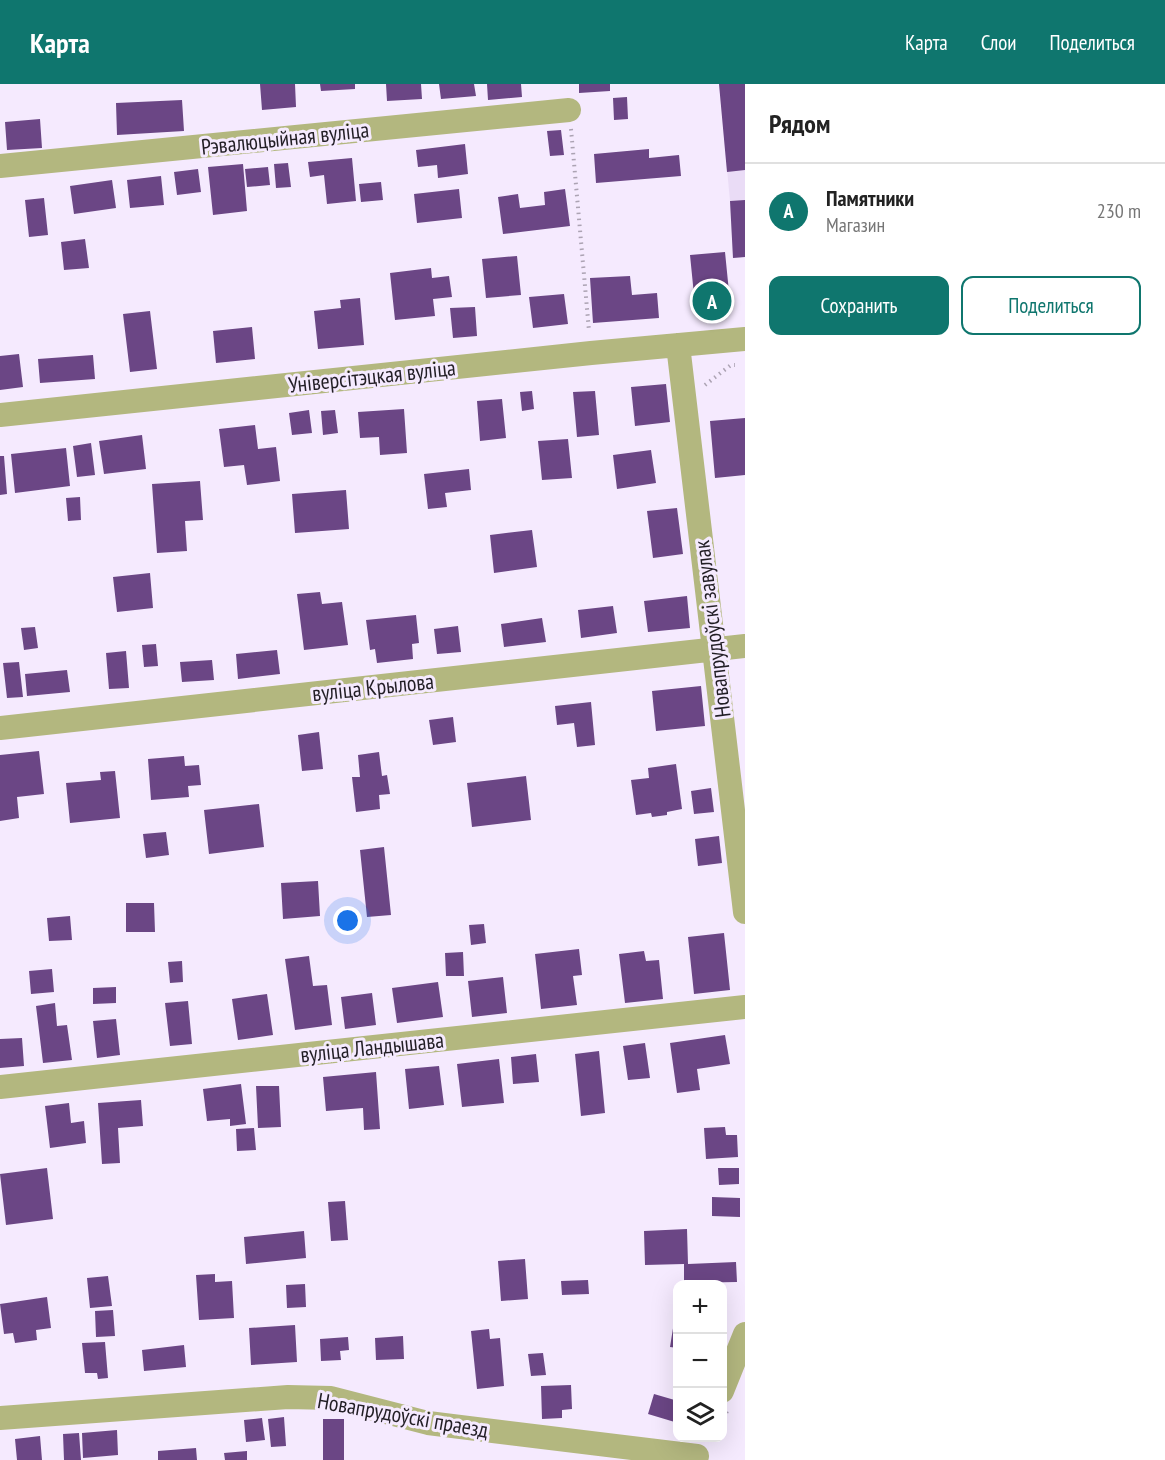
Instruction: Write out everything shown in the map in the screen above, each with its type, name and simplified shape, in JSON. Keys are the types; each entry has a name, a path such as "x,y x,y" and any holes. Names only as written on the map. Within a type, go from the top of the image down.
{"street":[{"name":"Рэвалюцыйная вуліца","path":"0,166 569,110"},
{"name":"Універсітэцкая вуліца","path":"0,415 745,339"},
{"name":"Новапрудоўскі завулак","path":"678,345 745,912"},
{"name":"вуліца Крылова","path":"0,728 745,646"},
{"name":"вуліца Ландышава","path":"0,1087 745,1007"},
{"path":"724,1388 745,1334"},
{"name":"Новапрудоўскі праезд","path":"0,1418 288,1397 331,1398 428,1423 698,1451"}],"path":[{"path":"569,110 591,353"},
{"path":"702,387 731,365 738,364"}],"shaded area":[{"path":"719,84 745,84 745,257 733,258"}],"building":[{"path":"260,84 295,84 296,107 262,110"},
{"path":"320,84 355,84 355,89 321,91"},
{"path":"386,84 421,84 422,99 387,101"},
{"path":"439,84 474,84 476,96 441,99"},
{"path":"487,84 521,84 522,97 488,100"},
{"path":"579,84 610,84 610,91 579,93"},
{"path":"719,84 745,84 745,170 727,172"},
{"path":"627,97 628,119 614,120 613,98"},
{"path":"182,100 184,131 117,135 116,103"},
{"path":"40,119 42,148 7,150 5,122"},
{"path":"561,130 564,155 550,156 547,131"},
{"path":"465,144 468,174 438,178 437,165 418,167 416,150"},
{"path":"649,149 649,158 679,155 681,176 596,183 594,154"},
{"path":"352,158 356,201 327,204 324,175 310,177 308,162"},
{"path":"288,163 291,187 276,188 274,164"},
{"path":"243,164 247,211 213,215 208,167"},
{"path":"268,167 270,185 247,187 245,169"},
{"path":"198,169 201,192 177,195 174,172"},
{"path":"161,176 164,205 130,208 127,180"},
{"path":"112,180 116,208 74,214 70,186"},
{"path":"381,182 383,200 361,202 359,184"},
{"path":"459,189 462,218 417,223 414,194"},
{"path":"565,189 570,226 503,234 498,197 518,194 520,208 545,205 544,192"},
{"path":"44,198 48,235 29,237 25,200"},
{"path":"745,200 745,257 733,258 730,201"},
{"path":"85,239 89,268 64,270 61,242"},
{"path":"725,252 731,312 696,315 690,255"},
{"path":"517,256 521,295 486,298 482,259"},
{"path":"431,268 432,278 449,276 452,297 433,299 435,316 395,320 390,273"},
{"path":"630,276 632,295 657,293 659,318 593,323 590,278"},
{"path":"564,294 568,324 533,328 529,297"},
{"path":"360,298 364,345 318,349 314,311 341,308 340,300"},
{"path":"475,307 477,336 453,338 450,308"},
{"path":"150,311 157,369 130,372 123,314"},
{"path":"252,327 255,359 216,363 213,331"},
{"path":"19,354 23,387 0,390 0,356"},
{"path":"93,355 95,379 40,383 38,359"},
{"path":"666,384 670,422 635,426 631,387"},
{"path":"532,391 534,409 522,411 520,392"},
{"path":"595,391 599,435 577,437 573,392"},
{"path":"502,399 506,438 480,441 477,401"},
{"path":"404,409 407,453 380,455 379,437 360,438 358,412"},
{"path":"309,410 312,433 292,435 289,413"},
{"path":"335,410 338,433 323,435 321,411"},
{"path":"745,418 745,475 715,478 710,421"},
{"path":"255,425 258,449 276,447 280,481 247,485 244,465 224,467 219,429"},
{"path":"142,435 146,469 104,474 99,441"},
{"path":"568,439 572,478 542,480 538,441"},
{"path":"91,443 95,475 77,477 73,446"},
{"path":"66,448 70,486 15,493 11,454"},
{"path":"651,450 656,483 617,489 613,455"},
{"path":"0,456 4,456 7,494 0,495"},
{"path":"469,469 471,490 445,493 447,507 428,509 424,474"},
{"path":"200,481 203,520 185,521 187,551 157,553 152,484"},
{"path":"346,490 349,529 295,533 292,494"},
{"path":"80,497 81,520 68,521 66,498"},
{"path":"677,508 683,554 653,558 647,511"},
{"path":"532,530 537,567 494,573 490,535"},
{"path":"150,573 153,608 117,612 113,577"},
{"path":"320,592 322,604 342,602 348,645 304,650 297,594"},
{"path":"687,596 690,628 648,632 644,601"},
{"path":"613,606 617,633 581,638 578,610"},
{"path":"416,615 419,643 412,644 413,659 377,663 375,649 370,650 366,620"},
{"path":"542,618 546,642 504,647 501,624"},
{"path":"458,626 461,652 437,654 434,629"},
{"path":"35,627 38,648 24,650 21,628"},
{"path":"156,644 158,666 144,667 142,645"},
{"path":"277,650 280,674 238,679 236,654"},
{"path":"126,651 129,688 109,689 106,653"},
{"path":"212,660 214,680 182,682 180,662"},
{"path":"19,662 23,697 7,698 3,663"},
{"path":"67,670 70,692 27,696 25,674"},
{"path":"701,686 705,726 656,731 652,691"},
{"path":"591,702 595,745 577,747 574,723 557,725 555,706"},
{"path":"453,717 456,742 433,745 429,720"},
{"path":"319,732 323,769 302,771 298,735"},
{"path":"39,751 44,794 17,797 19,818 0,821 0,755"},
{"path":"379,752 382,776 387,775 390,794 379,795 380,809 356,812 352,777 360,777 358,755"},
{"path":"184,756 185,766 199,765 201,785 188,786 189,797 151,800 148,759"},
{"path":"676,764 682,809 667,812 667,815 652,817 651,813 636,815 631,780 649,778 648,768"},
{"path":"115,771 120,818 70,823 66,783 101,780 100,772"},
{"path":"526,776 531,820 472,827 467,783"},
{"path":"711,788 714,812 694,814 691,791"},
{"path":"259,804 264,847 209,854 204,810"},
{"path":"166,832 169,855 146,858 143,834"},
{"path":"719,836 722,863 698,866 695,839"},
{"path":"384,847 391,915 367,917 360,850"},
{"path":"318,881 320,916 283,919 281,883"},
{"path":"126,903 154,903 155,932 126,932"},
{"path":"70,916 72,940 49,941 47,918"},
{"path":"484,924 486,943 471,945 469,925"},
{"path":"724,933 730,990 694,994 688,937"},
{"path":"579,949 582,975 573,976 577,1005 541,1009 535,954"},
{"path":"644,951 646,961 659,960 663,999 625,1003 619,954"},
{"path":"463,952 464,976 446,976 445,953"},
{"path":"309,956 313,986 327,985 332,1025 295,1030 285,959"},
{"path":"182,961 183,982 170,983 168,962"},
{"path":"52,969 54,992 31,994 29,971"},
{"path":"503,977 507,1013 472,1017 468,981"},
{"path":"438,982 443,1017 397,1023 392,988"},
{"path":"116,987 116,1003 93,1004 93,988"},
{"path":"372,993 376,1025 345,1029 341,997"},
{"path":"267,994 273,1035 238,1040 232,999"},
{"path":"188,1001 192,1044 170,1046 165,1003"},
{"path":"55,1003 57,1026 67,1025 72,1060 43,1063 36,1006"},
{"path":"116,1019 120,1055 97,1058 93,1021"},
{"path":"725,1035 730,1064 697,1069 700,1090 677,1093 670,1043"},
{"path":"22,1038 24,1066 0,1068 0,1039"},
{"path":"645,1043 650,1078 628,1080 623,1046"},
{"path":"599,1051 605,1113 581,1116 575,1054"},
{"path":"536,1054 539,1082 513,1084 511,1057"},
{"path":"499,1059 504,1103 462,1107 457,1064"},
{"path":"439,1066 444,1105 409,1109 405,1069"},
{"path":"376,1072 380,1129 364,1130 363,1108 326,1111 323,1077"},
{"path":"241,1084 246,1124 230,1126 230,1119 207,1121 203,1089"},
{"path":"256,1086 279,1086 281,1127 258,1128"},
{"path":"141,1100 143,1126 118,1128 120,1163 102,1164 98,1103"},
{"path":"69,1103 71,1123 84,1121 86,1143 50,1148 45,1106"},
{"path":"725,1127 726,1135 737,1135 738,1157 706,1159 704,1128"},
{"path":"254,1128 256,1150 237,1151 236,1129"},
{"path":"47,1168 53,1219 6,1225 0,1174"},
{"path":"718,1168 739,1168 739,1184 719,1185"},
{"path":"712,1197 740,1198 740,1217 712,1216"},
{"path":"345,1201 348,1240 331,1241 328,1202"},
{"path":"687,1229 688,1264 736,1262 737,1282 684,1280 684,1264 645,1265 644,1231"},
{"path":"304,1231 306,1258 246,1264 244,1237"},
{"path":"525,1259 528,1299 501,1301 498,1261"},
{"path":"215,1274 215,1282 232,1281 234,1318 199,1320 196,1275"},
{"path":"108,1276 112,1306 90,1308 87,1278"},
{"path":"588,1280 589,1294 562,1295 561,1281"},
{"path":"305,1284 306,1307 287,1308 286,1285"},
{"path":"47,1297 51,1328 36,1330 37,1340 15,1343 13,1333 4,1334 0,1304"},
{"path":"113,1310 115,1336 96,1337 95,1311"},
{"path":"295,1325 297,1362 251,1365 249,1328"},
{"path":"673,1328 673,1347 670,1347"},
{"path":"489,1329 490,1339 500,1338 504,1386 477,1389 471,1331"},
{"path":"403,1336 404,1359 376,1360 375,1338"},
{"path":"348,1337 349,1350 340,1351 341,1360 321,1361 320,1339"},
{"path":"105,1342 108,1378 98,1379 97,1373 85,1373 82,1343"},
{"path":"184,1345 186,1367 144,1371 142,1350"},
{"path":"543,1353 546,1375 531,1376 528,1354"},
{"path":"571,1385 572,1409 562,1410 562,1418 542,1419 541,1386"},
{"path":"654,1394 673,1400 673,1422 648,1414"},
{"path":"284,1417 286,1446 271,1447 268,1419"},
{"path":"262,1418 265,1440 246,1442 244,1420"},
{"path":"323,1419 344,1419 344,1460 323,1460"},
{"path":"117,1430 118,1455 83,1458 82,1433"},
{"path":"79,1433 81,1460 64,1460 63,1434"},
{"path":"40,1436 42,1460 17,1460 15,1439"},
{"path":"196,1448 197,1460 158,1460 158,1451"},
{"path":"247,1451 247,1460 225,1460 224,1453"}],"place":[{"name":"Памятники","path":"712,301"}]}
